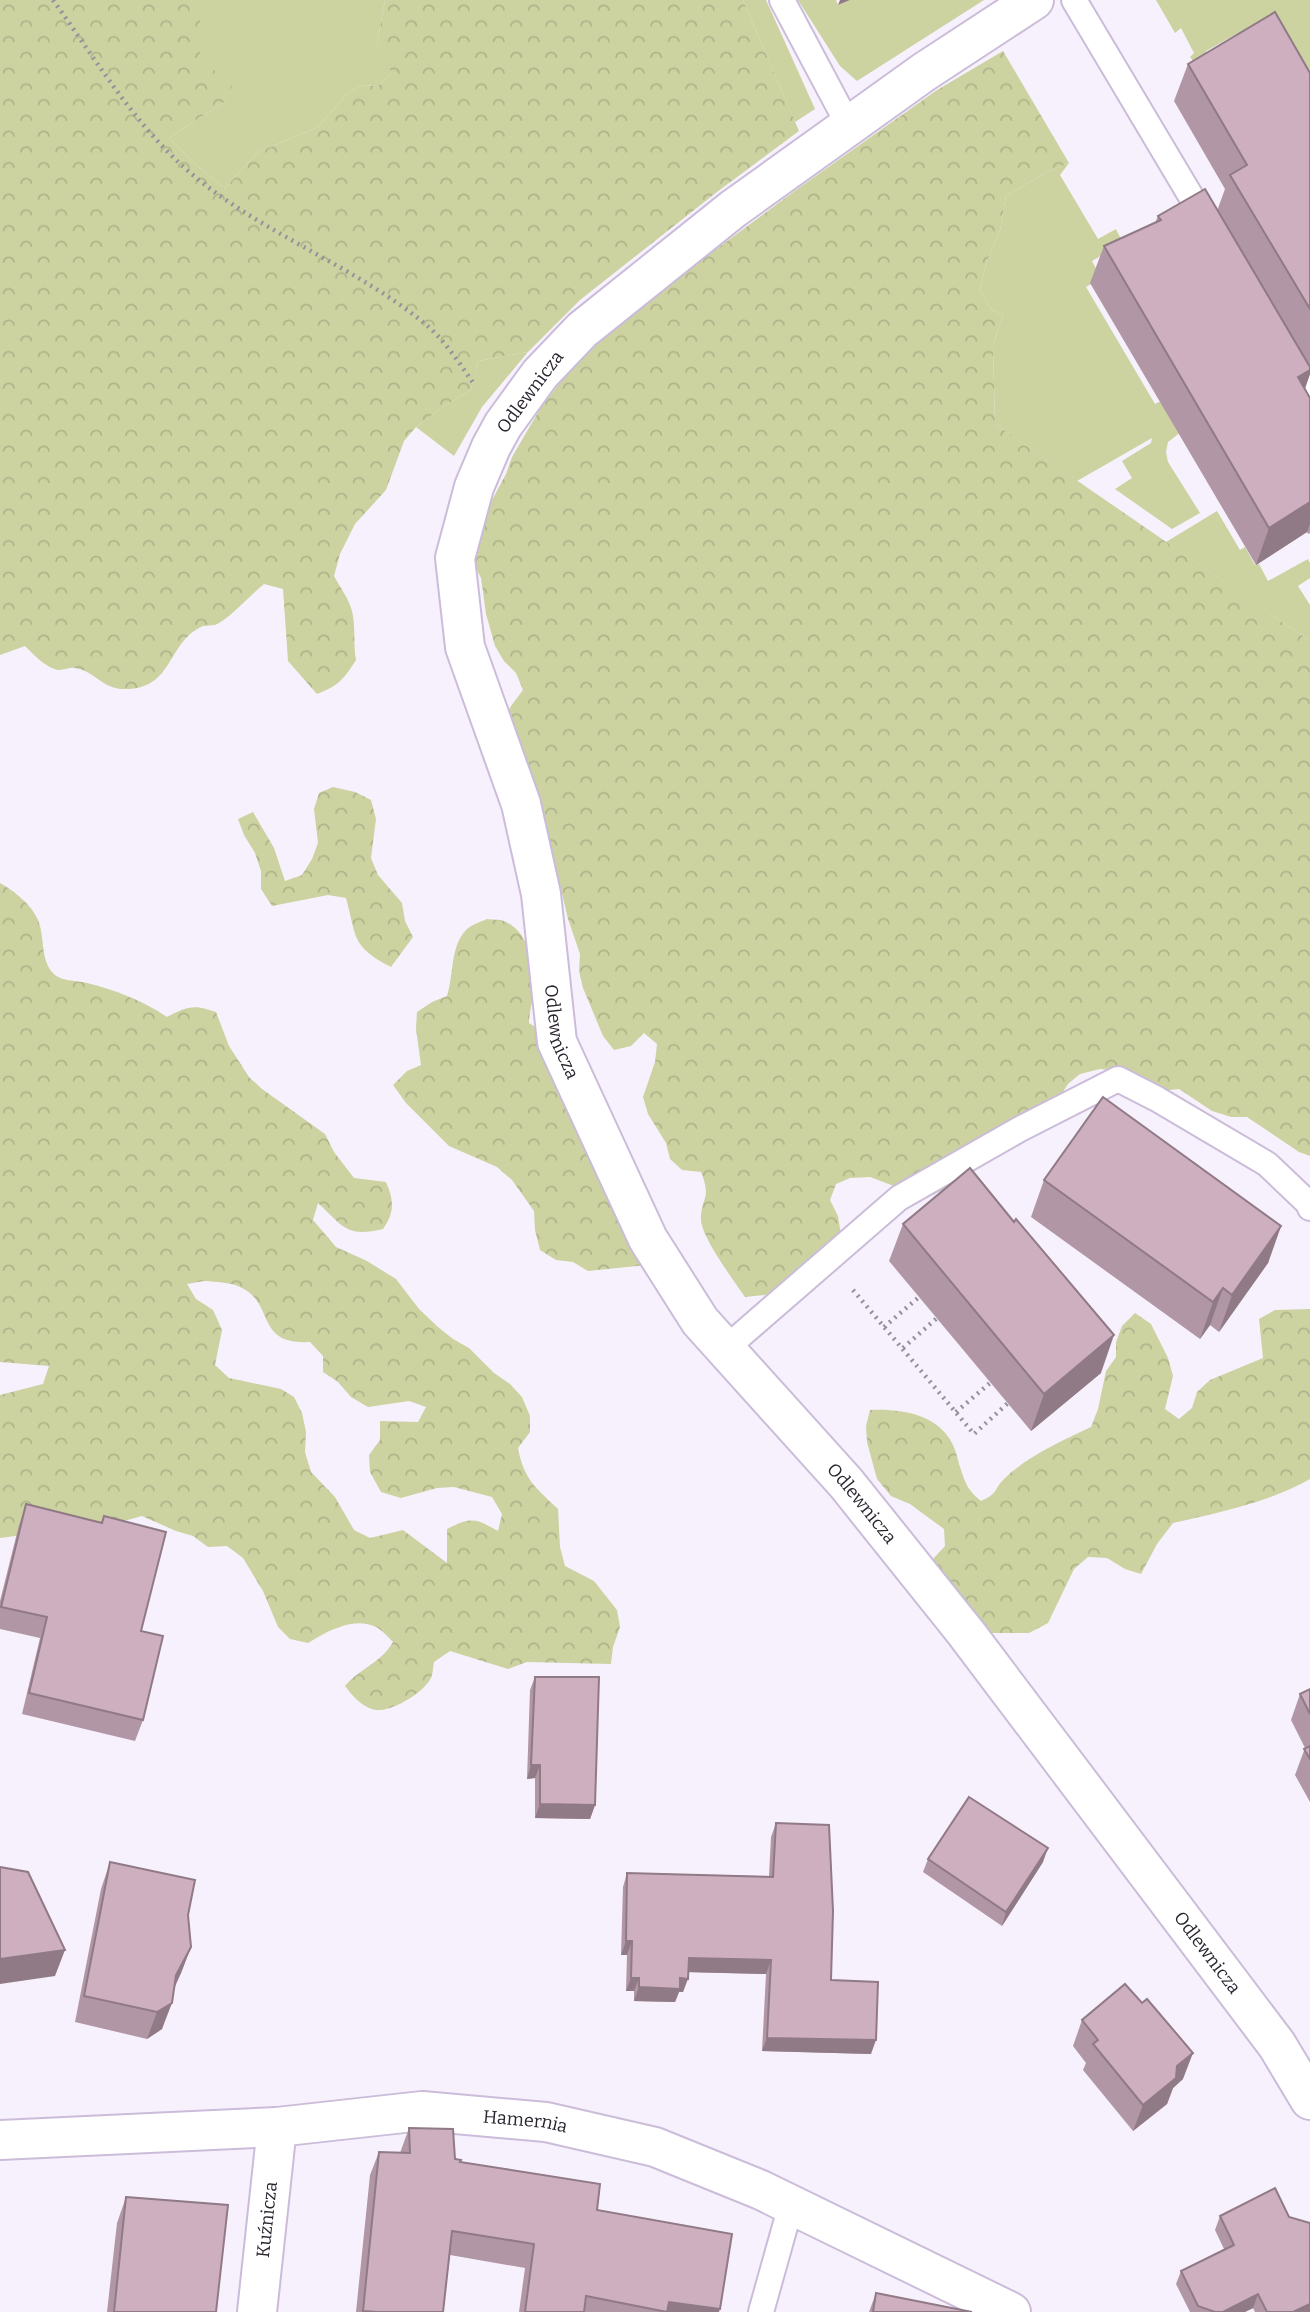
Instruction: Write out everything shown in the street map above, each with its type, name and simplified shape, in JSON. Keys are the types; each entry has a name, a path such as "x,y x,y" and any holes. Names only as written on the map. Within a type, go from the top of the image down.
{"street":[{"name":"Odlewnicza","path":"1034,0 924,72 733,209 582,330 540,374 503,425 474,487 455,558 465,647 522,804 541,894 557,1042 648,1239 701,1321 846,1483 966,1633 1269,2034 1310,2100"},
{"name":"Hamernia","path":"0,2140 277,2127 422,2111 546,2122 655,2147 761,2190 999,2309"},
{"name":"Kuźnicza","path":"257,2312 277,2127"}],"lane":[{"path":"782,0 849,126"},
{"path":"1074,0 1220,246"},
{"path":"1275,339 1310,398"},
{"path":"725,1349 898,1198 1020,1129 1118,1079 1163,1102 1267,1164 1310,1208"},
{"path":"761,2312 791,2205"}],"path":[{"path":"53,0 138,118 167,152 204,184 276,232 385,295 426,324 452,353 503,425"},
{"path":"850,1286 974,1434 1008,1403"},
{"path":"884,1327 919,1297"},
{"path":"903,1349 937,1318"},
{"path":"956,1412 990,1382"}],"green space":[{"path":"0,0 200,0 200,58 232,86 227,100 169,138 197,166 225,188 258,152 318,127 346,95 361,85 378,86 392,73 377,43 385,0 743,0 799,131 580,300 528,352 478,361 471,390 416,427 404,441 386,490 355,524 340,554 334,576 347,598 354,623 356,660 340,681 317,694 288,661 283,589 264,584 219,623 201,627 189,636 151,683 139,688 115,688 82,670 59,670 50,667 25,646 0,655"},
{"path":"200,0 385,0 377,43 393,72 378,86 361,85 346,95 318,127 258,152 225,188 197,166 169,138 227,100 200,58"},
{"path":"743,0 766,0 815,109 795,122"},
{"path":"798,0 836,0 838,5 850,0 984,0 857,81 840,66"},
{"path":"1156,0 1310,0 1310,133 1251,56 1238,33 1206,51 1209,57 1196,65 1190,57 1194,53 1181,28 1175,33"},
{"path":"1003,51 1069,163 1045,173 1006,196 1000,230 986,264 980,290 992,310 1003,315 993,345 995,424 1310,641 1310,1156 1299,1152 1247,1117 1231,1117 1212,1111 1179,1089 1161,1091 1119,1071 1100,1069 1080,1074 1068,1084 1058,1099 995,1149 967,1176 933,1195 915,1194 870,1177 850,1178 836,1184 830,1200 838,1216 841,1235 781,1289 765,1295 745,1297 719,1259 703,1228 701,1212 706,1188 701,1172 682,1170 670,1159 666,1143 648,1114 643,1097 655,1062 657,1044 644,1033 631,1046 614,1050 603,1036 583,988 579,971 580,954 559,881 542,851 543,818 540,801 502,725 523,690 516,673 504,661 495,646 486,614 481,578 472,561 477,528 506,474 512,457 540,409 568,372 602,340 680,276 796,190 937,90"},
{"path":"1069,163 1060,175 1098,239 1116,229 1123,243 1092,261 1101,278 1086,287 1155,404 1163,400 1182,431 1168,442 1168,462 1200,513 1172,529 1115,489 1132,478 1122,461 1151,443 1152,438 1077,481 995,424 993,345 1003,315 992,310 980,290 986,264 1000,230 1006,196 1045,173"},
{"path":"528,352 482,407 454,456 416,427 471,390 478,361"},
{"path":"1217,511 1240,550 1245,547 1268,581 1308,559 1310,578 1298,586 1310,605 1310,641 1166,542"},
{"path":"333,787 355,792 371,800 376,819 371,858 378,875 402,903 405,921 413,937 391,967 369,953 358,940 346,898 328,895 272,906 261,889 261,871 238,819 253,812 274,848 285,881 302,875 312,859 318,843 314,809 319,793"},
{"path":"0,883 22,899 35,914 46,960 55,975 119,993 167,1017 191,1007 216,1012 229,1046 249,1077 325,1134 334,1152 354,1178 386,1182 392,1206 390,1217 383,1229 353,1231 340,1224 318,1203 313,1220 336,1247 367,1261 396,1279 419,1309 438,1327 469,1348 522,1397 530,1416 530,1432 518,1448 527,1476 558,1509 560,1547 565,1566 594,1581 617,1610 620,1627 611,1664 527,1662 508,1669 450,1651 434,1662 431,1678 416,1694 394,1707 375,1710 360,1702 345,1686 383,1655 393,1642 376,1627 359,1623 341,1626 308,1643 290,1639 278,1627 263,1591 243,1558 227,1546 208,1547 193,1536 142,1516 117,1523 0,1538 0,1395 43,1384 49,1366 0,1362","holes":["204,1281 234,1285 252,1295 273,1330 281,1337 293,1341 310,1342 323,1356 323,1372 338,1382 351,1397 368,1407 409,1401 426,1407 418,1422 380,1421 380,1440 369,1455 370,1472 381,1492 401,1498 437,1488 454,1487 492,1497 502,1514 498,1531 473,1521 462,1522 447,1529 447,1563 403,1530 370,1538 354,1530 335,1497 311,1472 305,1452 306,1432 302,1413 294,1397 281,1389 229,1378 215,1365 222,1330 213,1310 196,1299 187,1284"]},
{"path":"487,919 504,921 524,939 531,957 535,984 529,1023 558,1041 658,1221 669,1233 669,1251 656,1264 588,1271 573,1262 556,1260 540,1250 534,1211 512,1180 497,1167 449,1146 406,1103 393,1085 407,1071 421,1065 416,1029 417,1012 447,996 455,953 461,937 470,927"},
{"path":"1310,1309 1310,1479 1260,1501 1173,1523 1157,1544 1141,1574 1125,1569 1107,1558 1088,1557 1074,1569 1048,1623 1029,1633 977,1633 925,1576 933,1559 945,1546 944,1529 910,1504 891,1496 877,1479 867,1442 866,1426 870,1410 914,1414 934,1423 949,1438 967,1484 981,1501 993,1493 1004,1479 1023,1463 1091,1427 1098,1409 1106,1371 1116,1357 1116,1342 1122,1326 1135,1313 1151,1324 1168,1358 1173,1376 1165,1409 1179,1419 1192,1408 1197,1392 1210,1380 1263,1358 1259,1319 1275,1310"}],"building":[{"path":"1275,12 1310,73 1310,309 1230,175 1247,165 1188,64"},
{"path":"1205,189 1310,367 1310,370 1298,377 1310,398 1310,502 1269,528 1104,246 1161,220 1158,216"},
{"path":"1103,1097 1281,1226 1232,1295 1223,1288 1213,1302 1044,1180"},
{"path":"970,1168 1114,1335 1044,1394 903,1224"},
{"path":"26,1504 102,1523 104,1516 166,1532 141,1631 163,1636 143,1720 29,1693 47,1617 1,1607"},
{"path":"535,1677 599,1677 595,1805 540,1804 540,1765 531,1765"},
{"path":"1310,1689 1310,1714 1300,1694"},
{"path":"1310,1746 1310,1759 1304,1749"},
{"path":"969,1797 1048,1848 1006,1912 928,1859"},
{"path":"776,1823 829,1825 833,1911 831,1980 878,1982 876,2040 767,2038 771,1960 689,1958 688,1979 680,1978 680,1989 639,1987 639,1978 631,1978 632,1941 626,1941 627,1873 773,1877"},
{"path":"110,1862 195,1880 188,1915 191,1947 176,1975 172,2003 157,2012 84,1996"},
{"path":"0,1867 28,1872 65,1950 0,1959"},
{"path":"1125,1984 1142,2003 1147,1999 1193,2053 1177,2066 1176,2078 1143,2105 1093,2044 1098,2040 1082,2020"},
{"path":"409,2128 453,2129 455,2159 461,2160 460,2162 600,2184 597,2210 732,2234 720,2309 669,2302 667,2312 586,2296 584,2312 525,2312 534,2244 452,2231 443,2312 363,2311 379,2152 410,2153"},
{"path":"1275,2188 1289,2217 1310,2223 1310,2304 1293,2312 1267,2312 1258,2294 1223,2312 1198,2306 1181,2271 1234,2245 1220,2216"},
{"path":"126,2197 228,2205 216,2312 114,2312"},
{"path":"876,2293 972,2312 873,2312"}]}
